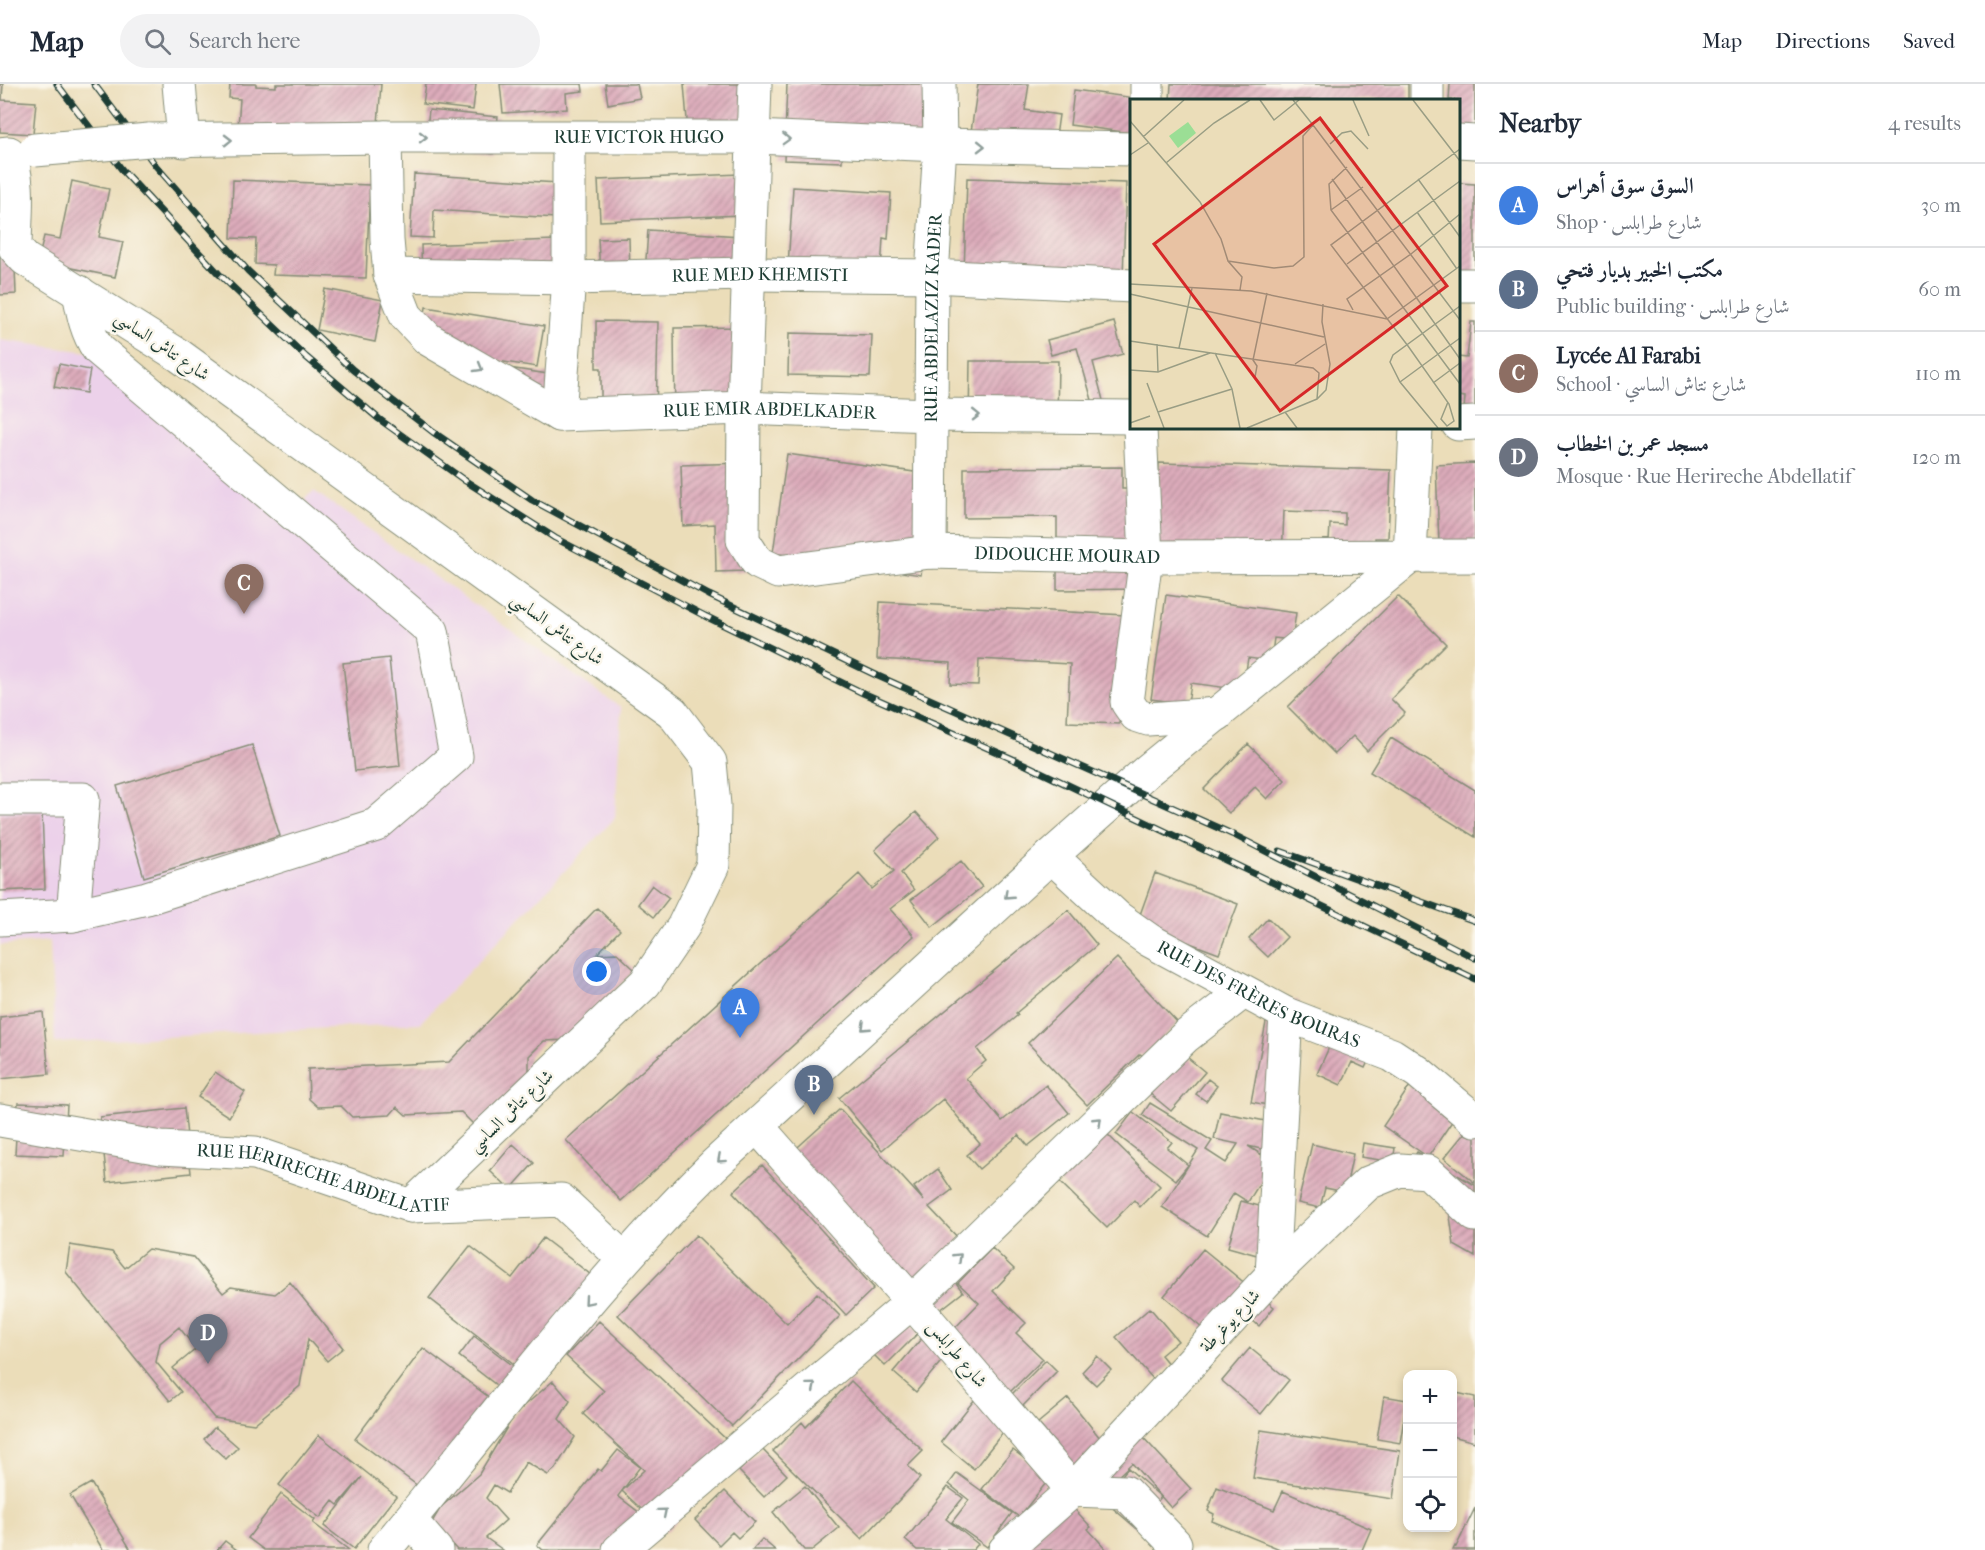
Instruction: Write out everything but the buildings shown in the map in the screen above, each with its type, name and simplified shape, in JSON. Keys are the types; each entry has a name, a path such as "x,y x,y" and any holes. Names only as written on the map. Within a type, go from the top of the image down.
{"street":[{"path":"179,84 184,141"},
{"path":"744,408 754,84"},
{"name":"RUE ABDELAZIZ KADER","path":"930,552 932,276 940,145 939,84"},
{"path":"385,137 390,275 406,316 428,339 559,415 568,278 569,138"},
{"name":"RUE VICTOR HUGO","path":"15,152 149,140 385,137 754,137 1130,150"},
{"path":"1460,141 1475,142"},
{"name":"شارع نتاش الساسي","path":"15,152 15,248 26,260 180,356 672,712 710,762 714,805 713,866 683,927 645,983 411,1206"},
{"name":"RUE MED KHEMISTI","path":"390,275 568,278 747,274 932,276 1130,286"},
{"path":"0,919 73,915 147,898 376,825 456,756 432,631 98,349 85,323 79,292"},
{"name":"RUE EMIR ABDELKADER","path":"559,415 744,408 931,415 1130,417"},
{"name":"DIDOUCHE MOURAD","path":"744,408 742,540 757,562 778,572 930,552 1146,557 1475,556"},
{"path":"1460,424 1475,423"},
{"path":"1140,429 1146,557 1127,702 1137,716 1148,719 1218,714"},
{"path":"384,1550 571,1321 677,1202 757,1126 1148,770 1410,557 1416,429"},
{"path":"0,799 82,799 73,915"},
{"name":"RUE DES FRÈRES BOURAS","path":"1052,856 1118,918 1149,940 1286,1014 1392,1055 1418,1072 1475,1120"},
{"path":"619,1550 912,1302 1185,1036 1243,992"},
{"path":"1272,1275 1286,1014"},
{"name":"RUE HERIRECHE ABDELLATIF","path":"0,1120 161,1148 255,1153 411,1206 561,1200 624,1259"},
{"name":"شارع طرابلس","path":"757,1126 912,1302 1072,1490"},
{"name":"شارع يوغرطة","path":"1005,1550 1072,1490 1272,1275 1368,1183 1400,1170 1428,1172 1475,1215"},
{"path":"1072,1490 1125,1492 1175,1544"},
{"path":"410,1520 436,1550"}],"shaded area":[{"path":"0,340 103,354 310,506 304,499 314,491 621,708 615,818 420,1023 55,1043 50,941 0,945"}],"railway":[{"path":"57,84 123,171 219,274 306,357 379,419 464,480 555,538 705,616 863,693 1024,764 1475,979"},
{"path":"94,84 156,166 248,271 353,370 433,432 532,500 709,595 878,676 1234,835 1475,958"},
{"path":"1280,851 1475,921"}],"place":[{"name":"Lycée Al Farabi","path":"244,614"},
{"name":"السوق سوق أهراس","path":"740,1038"},
{"name":"مكتب الخبير بديار فتحي","path":"814,1115"},
{"name":"مسجد عمر بن الخطاب","path":"208,1364"}]}
